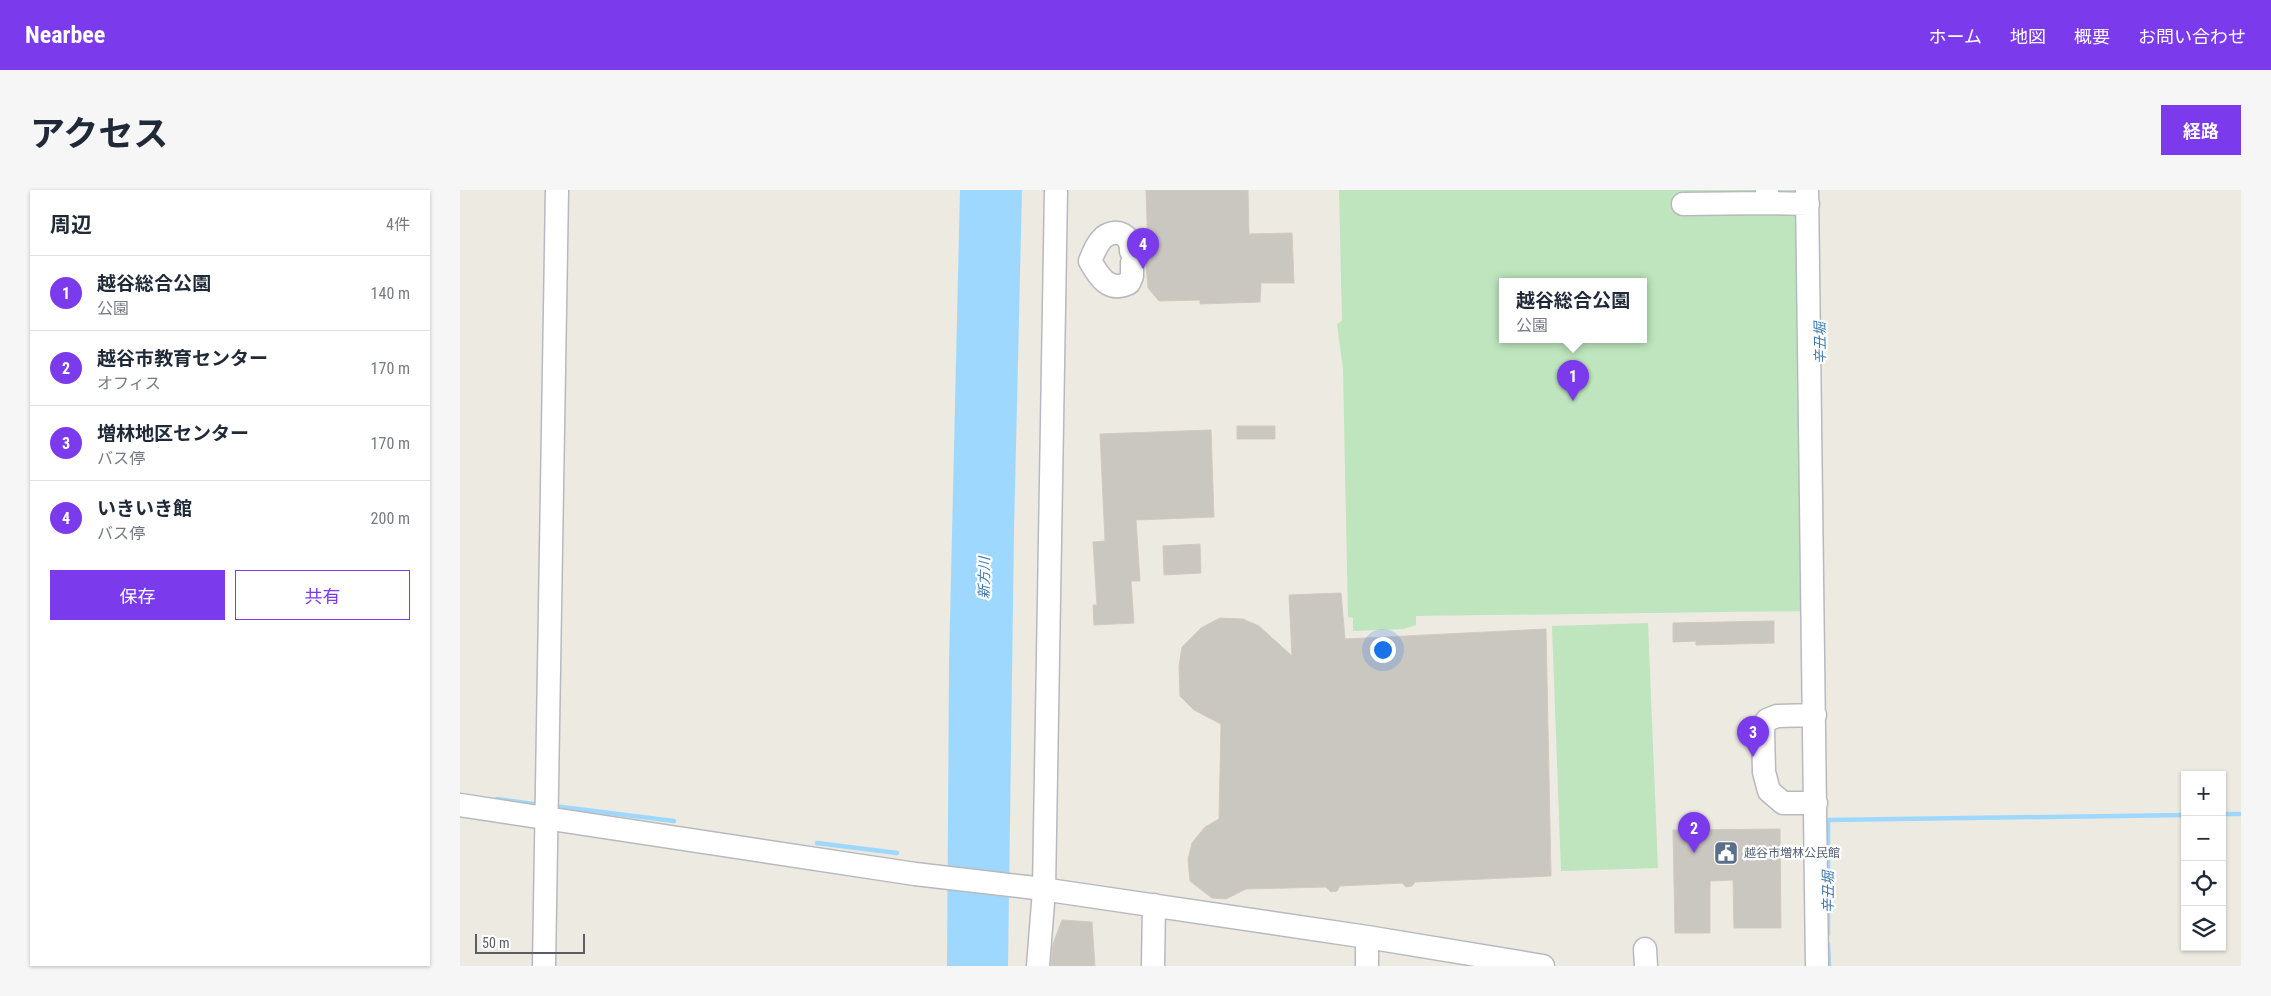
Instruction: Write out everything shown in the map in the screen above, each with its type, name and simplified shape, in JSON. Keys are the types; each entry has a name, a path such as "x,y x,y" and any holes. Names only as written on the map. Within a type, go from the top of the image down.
{"street":[{"path":"544,966 557,190"},
{"path":"1038,966 1056,190"},
{"path":"1683,204 1767,197 1807,197 1808,683 1815,715 1817,966"},
{"path":"1115,233 1123,234 1128,238 1132,257 1132,276 1130,282 1123,286 1114,286 1103,282 1090,260 1096,246 1105,236 1115,233"},
{"path":"1055,260 1090,260"},
{"path":"1815,715 1777,716 1767,720 1763,727 1764,785 1783,803 1816,803"},
{"path":"460,805 915,874 1154,905 1543,966"},
{"path":"1153,966 1154,905"},
{"path":"1367,937 1367,966"}],"green space":[{"path":"1339,190 1797,190 1809,611 1416,616 1416,625 1403,629 1353,631 1353,618 1348,617 1343,369 1337,324 1342,321"},
{"path":"1648,623 1658,868 1561,871 1552,626"}],"water":[{"name":"新方川","path":"960,190 1022,190 1014,532 1008,966 947,966 949,663"}],"building":[{"path":"1146,190 1248,190 1249,234 1292,233 1294,283 1261,283 1260,302 1200,304 1200,300 1159,301 1148,288 1146,263 1143,256 1144,250 1148,250"},
{"path":"1237,426 1275,426 1275,439 1237,439"},
{"path":"1211,430 1214,517 1136,520 1140,581 1131,581 1134,623 1094,625 1093,605 1097,605 1093,542 1105,541 1100,434"},
{"path":"1200,544 1201,573 1164,575 1163,546"},
{"path":"1341,593 1345,639 1546,629 1551,876 1415,882 1412,886 1406,887 1402,883 1340,886 1337,891 1331,892 1326,887 1246,889 1226,899 1212,898 1190,881 1188,859 1192,843 1205,827 1219,819 1221,724 1194,710 1180,696 1179,666 1182,647 1201,628 1220,618 1243,619 1259,626 1292,656 1289,595"},
{"path":"1774,621 1774,643 1696,645 1696,641 1673,642 1673,623"},
{"path":"1780,829 1781,928 1734,928 1733,880 1710,881 1710,933 1675,933 1673,830"},
{"path":"1062,920 1092,922 1095,966 1051,966 1053,944"}],"waterway":[{"path":"497,799 541,805"},
{"path":"554,806 674,821"},
{"path":"2226,814 2241,814"},
{"path":"1828,934 1828,820 2181,815"},
{"path":"817,843 897,853"},
{"name":"辛丑堀","path":"1828,944 1829,966"}],"place":[{"name":"いきいき館","path":"1143,269"},
{"name":"越谷総合公園","path":"1573,401"},
{"name":"増林地区センター","path":"1753,757"},
{"name":"越谷市教育センター","path":"1694,853"},
{"name":"越谷市増林公民館","path":"1726,853"}]}
